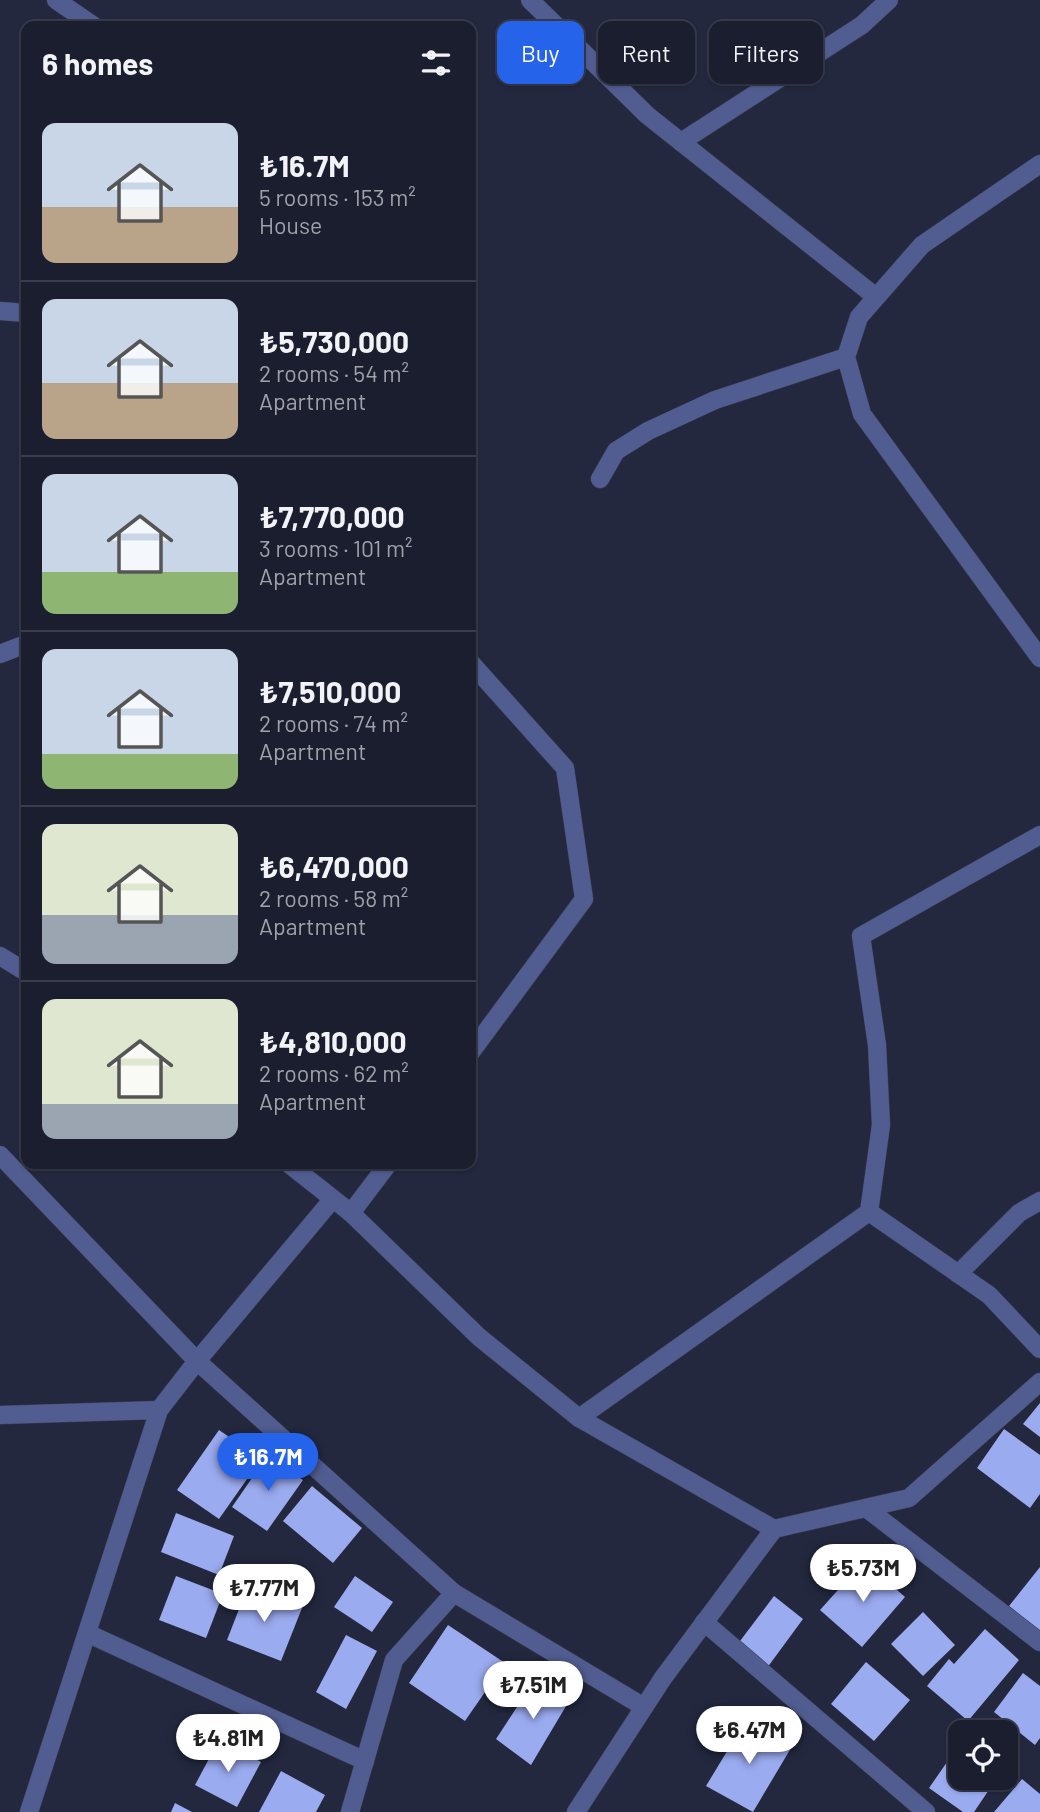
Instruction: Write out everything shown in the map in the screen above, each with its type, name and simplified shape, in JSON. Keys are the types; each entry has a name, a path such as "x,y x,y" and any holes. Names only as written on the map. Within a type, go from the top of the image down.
{"street":[{"path":"56,0 87,21"},
{"path":"530,0 647,115 876,297"},
{"path":"681,142 862,25 889,0"},
{"path":"1040,164 922,245 859,317 846,357 862,414 1040,657"},
{"path":"0,311 21,313"},
{"path":"600,479 616,452 648,431 715,400 846,357"},
{"path":"0,654 21,646"},
{"path":"476,669 565,768 584,899 476,1045"},
{"path":"579,1418 869,1212 881,1125 877,1045 862,936 1040,835"},
{"path":"0,956 21,969"},
{"path":"0,1155 197,1361 454,1593 644,1707"},
{"path":"295,1169 351,1213 480,1337 579,1418 774,1529"},
{"path":"351,1213 384,1169"},
{"path":"29,1812 89,1634 159,1410 332,1199"},
{"path":"958,1274 1019,1213 1040,1201"},
{"path":"869,1212 989,1295 1040,1349"},
{"path":"579,1810 644,1707 774,1529 909,1497 1040,1382"},
{"path":"0,1415 159,1410"},
{"path":"866,1508 1040,1642"},
{"path":"350,1812 394,1660 454,1593"},
{"path":"704,1622 926,1812"},
{"path":"89,1634 365,1761"}],"building":[{"path":"1040,1403 1040,1437 1023,1424"},
{"path":"1004,1429 1040,1455 1040,1494 1030,1508 977,1468"},
{"path":"219,1430 261,1459 219,1519 177,1490"},
{"path":"268,1455 303,1480 267,1531 232,1507"},
{"path":"312,1486 362,1528 333,1563 283,1521"},
{"path":"176,1513 234,1536 219,1575 161,1552"},
{"path":"864,1561 905,1597 862,1647 820,1610"},
{"path":"1040,1567 1040,1631 1009,1606"},
{"path":"176,1576 223,1594 206,1638 159,1620"},
{"path":"355,1576 393,1602 372,1632 334,1607"},
{"path":"248,1586 302,1608 281,1661 227,1640"},
{"path":"774,1596 803,1619 767,1668 737,1645"},
{"path":"923,1612 955,1645 923,1676 891,1644"},
{"path":"448,1625 505,1663 465,1721 409,1683"},
{"path":"985,1629 1019,1660 969,1720 927,1686 949,1659 954,1664"},
{"path":"346,1635 377,1651 346,1709 316,1692"},
{"path":"866,1662 910,1700 874,1741 831,1704"},
{"path":"1023,1673 1040,1686 1040,1738 1035,1745 1018,1731 1018,1720 1004,1720 994,1712"},
{"path":"536,1678 569,1701 531,1765 496,1739"},
{"path":"746,1720 791,1748 753,1812 706,1786"},
{"path":"219,1740 261,1762 237,1807 195,1785"},
{"path":"948,1761 948,1790 989,1790 974,1812 963,1812 929,1788"},
{"path":"281,1771 325,1795 316,1812 259,1812"},
{"path":"1022,1779 1040,1794 1040,1812 994,1812 1013,1790 1018,1790 1018,1784"},
{"path":"175,1803 192,1812 171,1812"}]}
